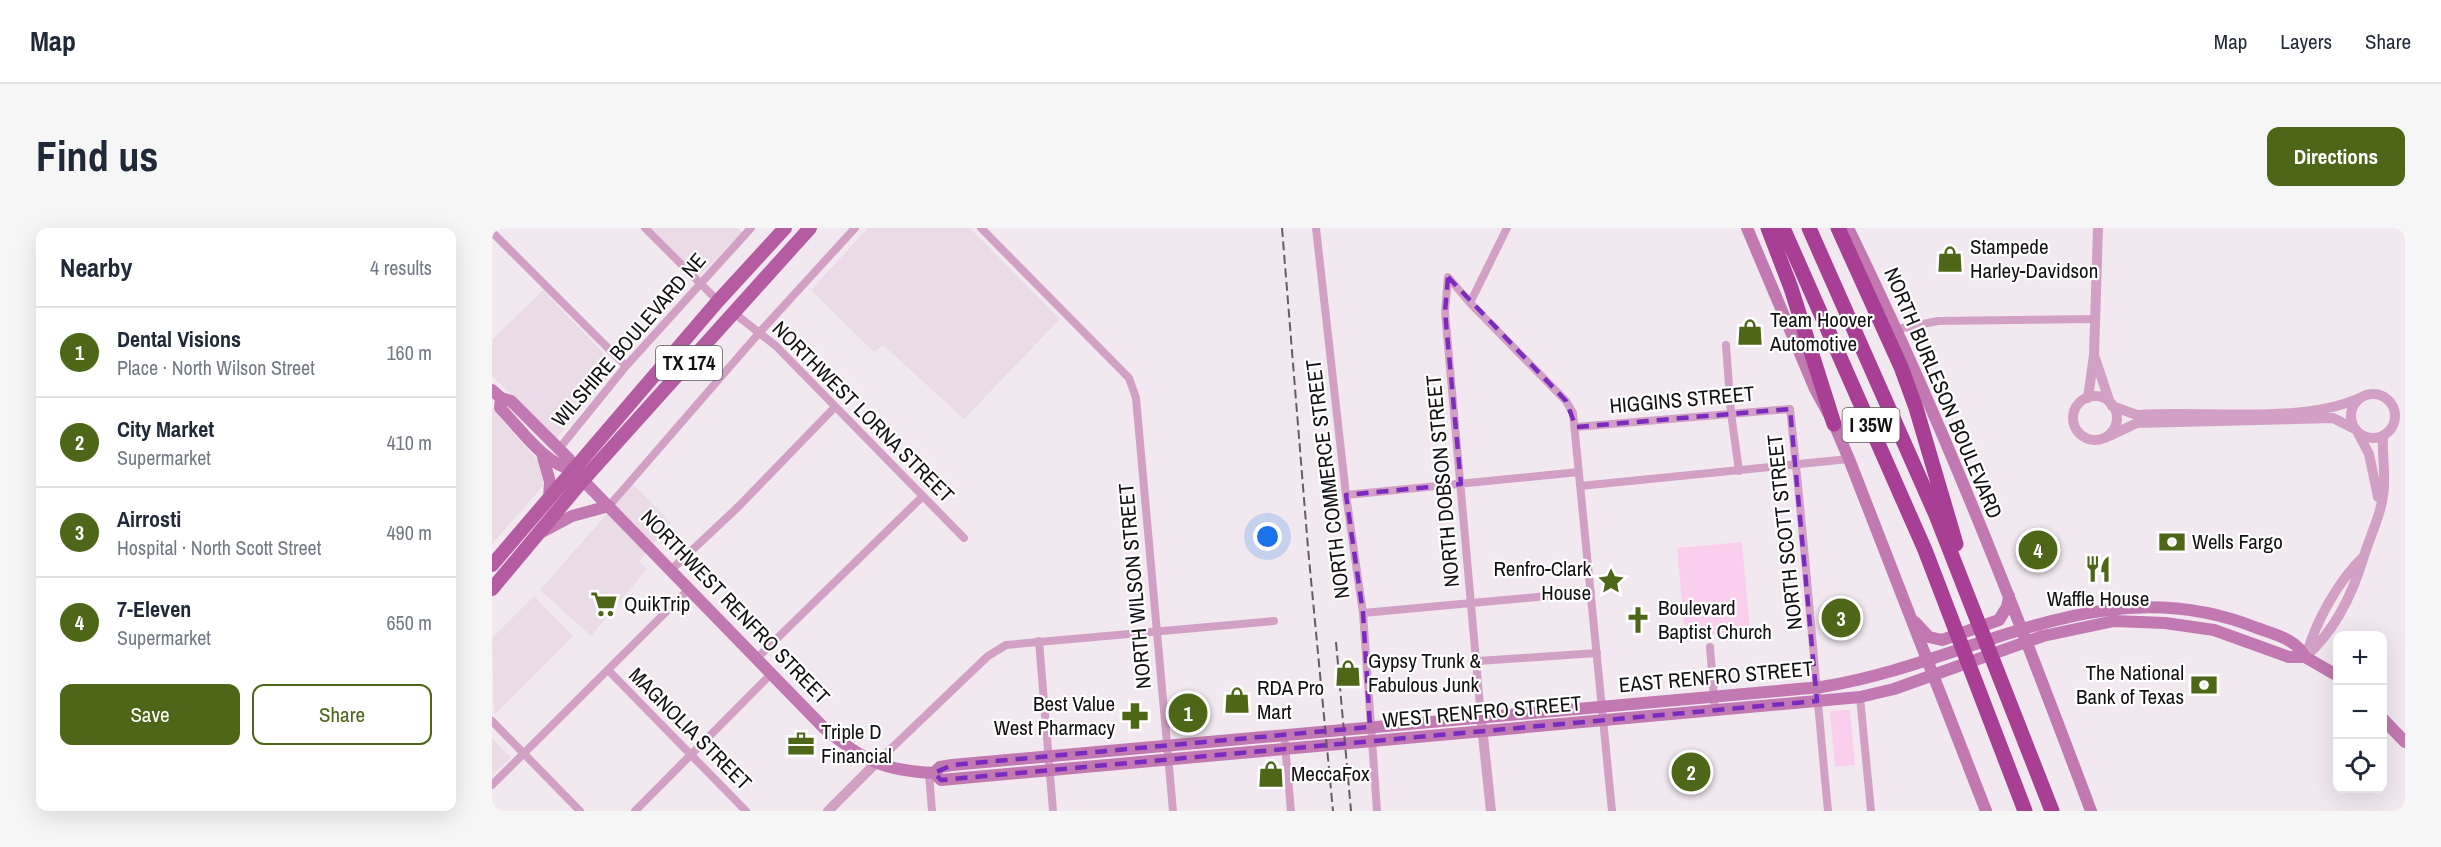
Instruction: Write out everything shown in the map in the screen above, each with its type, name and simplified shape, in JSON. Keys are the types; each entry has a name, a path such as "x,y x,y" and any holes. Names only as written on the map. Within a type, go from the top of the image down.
{"highway":[{"path":"1768,228 1791,288 1834,424"},
{"name":"I 35W","path":"1784,228 1895,478 2025,811"},
{"name":"I 35W","path":"1809,228 1893,414 1977,616 2052,811"},
{"path":"1839,228 1916,408 1977,616"}],"main road":[{"name":"TX 174","path":"492,565 718,301 785,228"},
{"name":"TX 174","path":"492,589 583,480 810,228"},
{"path":"1747,228 1815,389 1849,459 1928,661 1983,811"},
{"name":"NORTH BURLESON BOULEVARD","path":"1848,228 1898,328 2028,641 2091,811"},
{"name":"NORTHWEST RENFRO STREET","path":"573,470 559,467 538,447 500,408 498,397 511,401 569,459 573,470 824,728 852,752 875,764"},
{"path":"538,447 548,470 549,498"},
{"path":"539,534 572,516 609,506"},
{"path":"1910,617 1929,636 1942,640 1999,620 2007,608 2009,596"},
{"path":"1928,661 2022,627 2069,615 2124,607 2183,608 2230,617 2288,640 2300,646 2306,657 2333,674"},
{"path":"2028,641 2057,632 2114,621 2130,615 2176,615 2182,613 2183,608"},
{"path":"2114,621 2174,624 2214,630 2289,657 2306,657"},
{"name":"WEST RENFRO STREET","path":"875,764 909,772 931,773 940,767 952,765 1167,759 1715,711 1816,694 1860,697 1894,689 2028,641"},
{"name":"EAST RENFRO STREET","path":"1325,730 1713,697 1816,694 1928,661"},
{"path":"2387,723 2405,742"},
{"name":"WEST RENFRO STREET","path":"1047,763 1166,746 1325,730"}],"street":[{"path":"645,228 718,301"},
{"name":"WILSHIRE BOULEVARD NE","path":"558,450 626,366 751,228"},
{"path":"609,506 759,333 855,228"},
{"name":"NORTH WILSON STREET","path":"981,228 1129,378 1136,398 1140,418 1155,631 1173,811"},
{"path":"1507,228 1470,303 1566,401 1576,427 1612,811"},
{"path":"2088,398 2094,355 2098,228"},
{"name":"NORTH COMMERCE STREET","path":"1317,229 1346,495 1363,613 1377,811"},
{"path":"492,232 626,366"},
{"name":"NORTH DOBSON STREET","path":"1470,303 1448,277 1445,312 1482,717"},
{"name":"NORTHWEST LORNA STREET","path":"734,313 776,346 834,408 964,538"},
{"path":"1898,328 1938,321 2095,319"},
{"path":"1726,345 1731,413 1739,471"},
{"path":"2094,355 2116,422 2105,438"},
{"path":"2377,395 2390,403 2395,417 2393,424 2383,435 2369,438 2333,418 2137,423 2105,438 2091,440 2084,438 2075,427 2076,406 2088,398 2100,397 2111,404 2137,415 2311,412 2342,406 2362,397 2377,395"},
{"path":"2362,397 2353,406 2351,413 2356,430 2370,454 2379,507"},
{"path":"671,570 738,507 834,408"},
{"name":"HIGGINS STREET","path":"1576,427 1790,409"},
{"name":"NORTH SCOTT STREET","path":"1790,409 1814,635 1816,694 1827,811"},
{"path":"2306,657 2324,641 2360,575 2364,556 2376,526 2384,486 2381,456 2383,435"},
{"path":"1580,486 1849,459"},
{"path":"1346,495 1579,472"},
{"path":"757,658 922,496"},
{"path":"492,785 689,589"},
{"path":"1363,613 1591,592"},
{"path":"828,811 997,649 1006,645 1274,621"},
{"path":"1039,641 1047,763 1053,811"},
{"path":"1710,647 1715,711"},
{"path":"1478,661 1597,653"},
{"name":"MAGNOLIA STREET","path":"609,671 746,811"},
{"path":"635,811 772,673"},
{"path":"1860,697 1871,811"},
{"path":"1482,717 1491,811"},
{"path":"492,721 579,811"},
{"path":"1284,734 1291,811"},
{"path":"931,773 932,811"}],"highlighted area":[{"path":"1448,277 1566,401 1576,427 1790,409 1817,701 941,780 934,773 952,765 1370,727 1363,613 1346,495 1461,484 1445,312"}],"shaded area":[{"path":"650,228 738,228 742,232 698,277"},
{"path":"868,228 970,228 1060,319 964,419 883,345 874,352 811,290"},
{"path":"543,290 617,367 556,439 492,376 492,340"},
{"path":"492,409 540,463 543,486 492,544"},
{"path":"633,484 671,523 639,561 647,569 591,636 540,590"},
{"path":"1742,542 1750,631 1685,637 1677,548"},
{"path":"534,596 573,636 494,715 492,638"},
{"path":"1850,710 1855,765 1835,767 1830,711"},
{"path":"492,738 511,758 492,775"}],"railway":[{"path":"1282,228 1308,548 1333,811"},
{"path":"1336,642 1351,811"}],"place":[{"name":"Stampede Harley-Davidson","path":"1950,259"},
{"name":"Team Hoover Automotive","path":"1750,332"},
{"name":"Wells Fargo","path":"2172,542"},
{"name":"7-Eleven","path":"2038,550"},
{"name":"Waffle House","path":"2098,569"},
{"name":"Renfro-Clark House","path":"1611,581"},
{"name":"QuikTrip","path":"604,604"},
{"name":"Airrosti","path":"1841,618"},
{"name":"Boulevard Baptist Church","path":"1638,620"},
{"name":"Gypsy Trunk & Fabulous Junk","path":"1348,673"},
{"name":"The National Bank of Texas","path":"2204,685"},
{"name":"RDA Pro Mart","path":"1237,700"},
{"name":"Dental Visions","path":"1188,713"},
{"name":"Best Value West Pharmacy","path":"1135,716"},
{"name":"Triple D Financial","path":"801,744"},
{"name":"City Market","path":"1691,772"},
{"name":"MeccaFox","path":"1271,774"}]}
